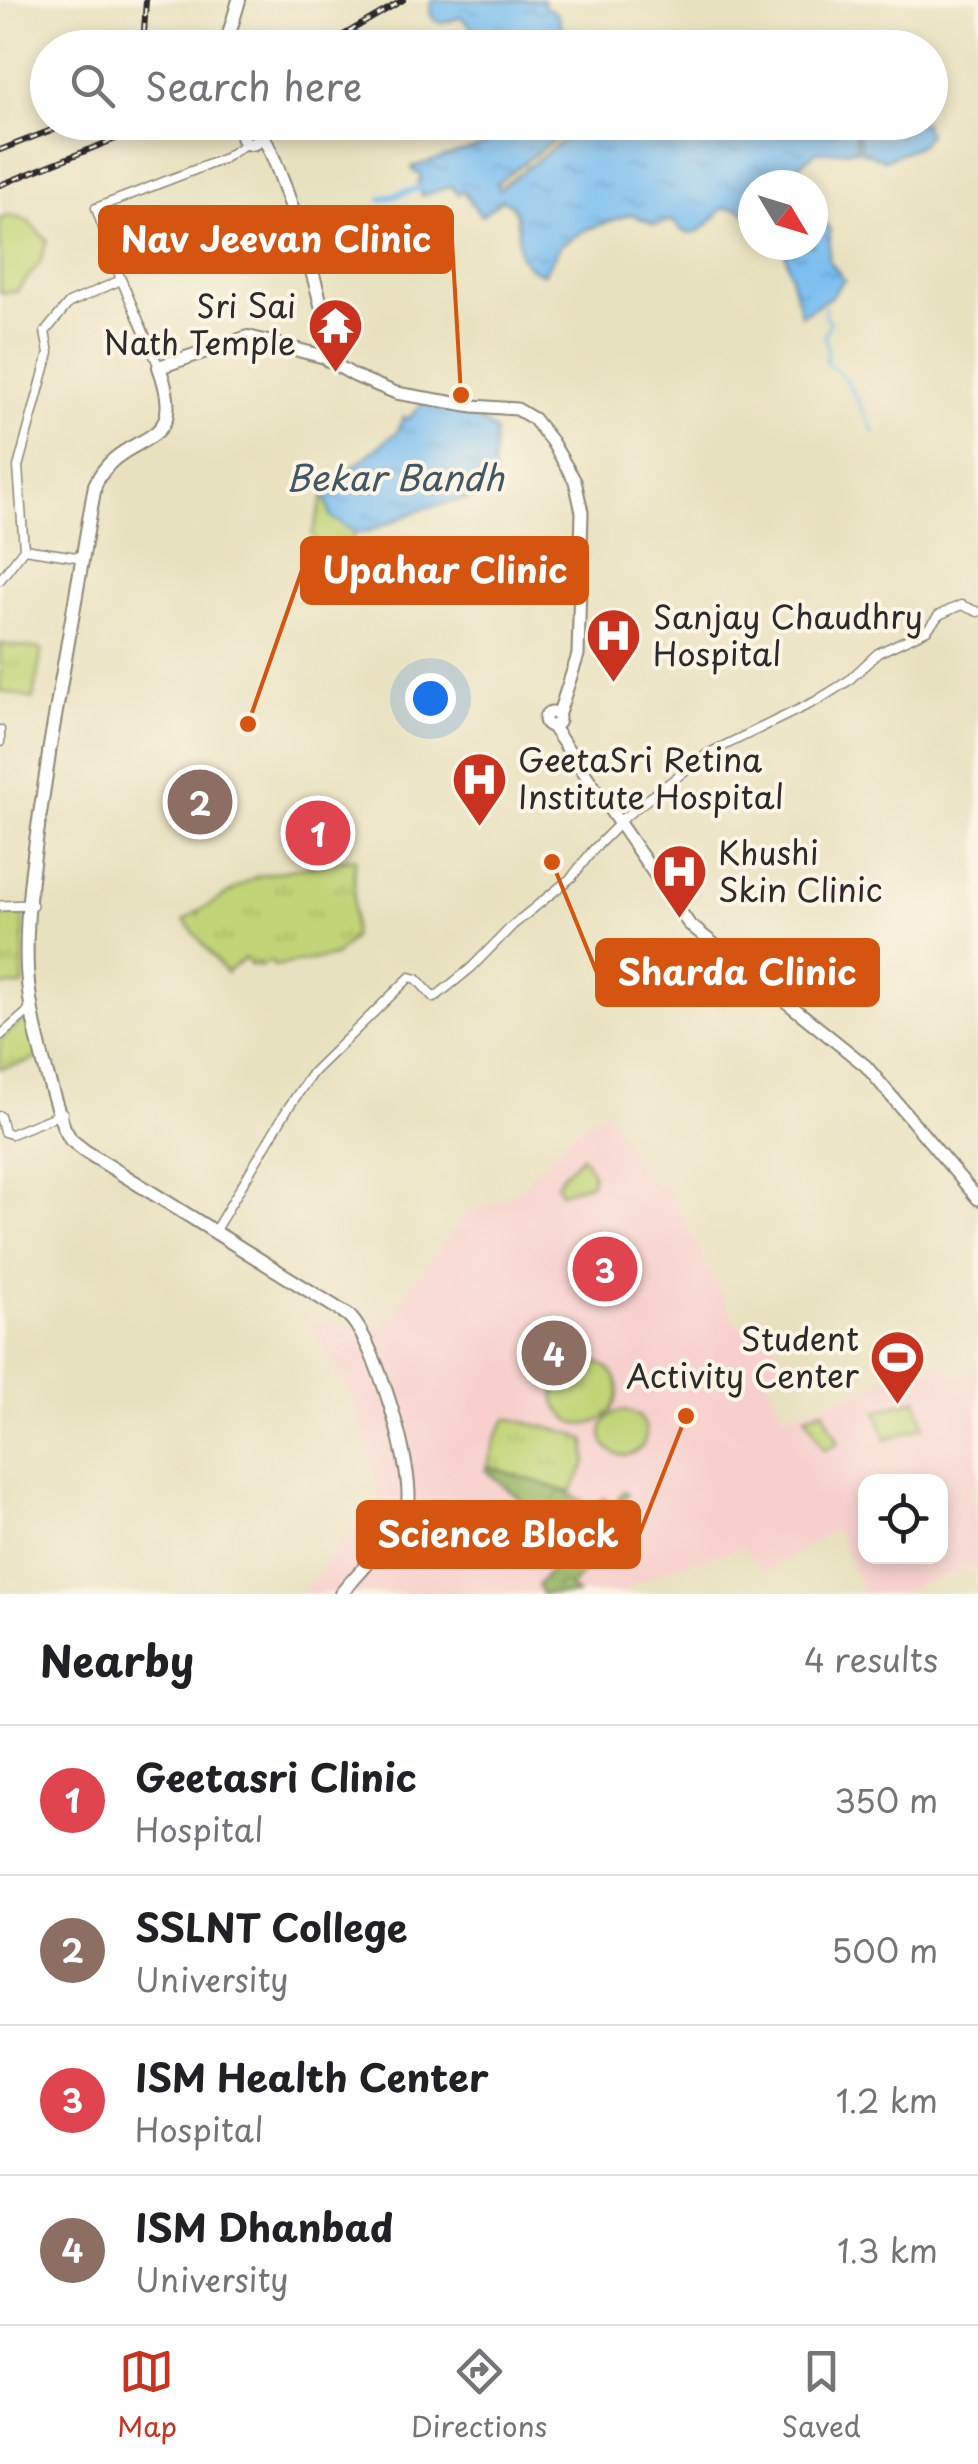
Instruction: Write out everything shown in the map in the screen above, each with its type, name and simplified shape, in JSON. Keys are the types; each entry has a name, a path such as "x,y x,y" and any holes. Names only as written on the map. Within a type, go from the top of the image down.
{"highway":[{"path":"228,30 237,0"},
{"path":"259,140 268,152 313,289 329,357 258,338 244,338 160,369 170,403 166,420 152,436 119,454 102,471 92,498 33,854 27,966 64,1128 76,1145 348,1316 362,1330 373,1352 398,1438 408,1506 404,1518 343,1594"}],"main road":[{"path":"329,357 406,393 524,412 546,433 574,481 582,512 576,668 554,719 690,919 876,1070 978,1195"},
{"path":"0,906 32,905"}],"street":[{"path":"160,369 121,280 96,208 232,154 243,140"},
{"path":"0,580 24,550 18,467 49,353 45,332 70,303 121,280"},
{"path":"24,550 82,558"},
{"path":"215,1230 288,1108 322,1062 410,977 418,978 434,998 572,877 592,850 621,822 707,754 816,701 854,676 878,653 927,630 939,615 962,605 978,612"},
{"path":"0,730 0,742"},
{"path":"0,1036 34,1007"},
{"path":"0,1116 4,1132 11,1134 61,1113"}],"shaded area":[{"path":"606,1111 650,1184 667,1185 737,1326 763,1315 788,1369 766,1381 786,1416 870,1388 893,1370 919,1372 945,1367 954,1378 978,1370 978,1483 967,1489 975,1510 976,1565 895,1594 864,1594 842,1542 831,1531 765,1573 742,1547 663,1570 618,1594 301,1594 376,1499 377,1481 353,1399 310,1323 385,1327 411,1284 469,1210 497,1203 518,1191 572,1132"}],"green space":[{"path":"0,218 27,220 47,240 40,263 16,292 0,292"},
{"path":"324,494 331,517 356,533 345,551 326,550 312,535"},
{"path":"0,644 42,649 33,699 0,691"},
{"path":"355,858 353,938 335,956 274,966 271,961 259,967 245,958 226,973 184,920 257,876"},
{"path":"24,913 23,986 0,986 0,915"},
{"path":"30,1014 40,1056 0,1069 0,1040"},
{"path":"582,1156 593,1173 591,1183 561,1193 557,1184 562,1175"},
{"path":"589,1360 608,1368 617,1381 618,1394 603,1418 591,1424 577,1423 559,1409 555,1393 577,1365"},
{"path":"917,1399 924,1426 886,1440 877,1411"},
{"path":"823,1409 839,1443 824,1450 806,1416"},
{"path":"624,1411 639,1418 646,1433 639,1448 624,1455 609,1448 602,1433 609,1418"},
{"path":"507,1418 575,1434 586,1441 586,1462 573,1489 569,1492 487,1466"},
{"path":"487,1466 569,1492 594,1509 603,1498 608,1502 599,1512 604,1516 624,1491 628,1494 587,1548 593,1563 570,1587 577,1594 542,1594 538,1585 565,1553 555,1544 562,1535 485,1470"}],"sand":[{"path":"553,140 564,140 499,189 495,184"}],"water":[{"path":"431,0 544,0 544,6 557,13 563,30 473,30 460,17 443,23 430,14"},
{"path":"491,140 554,140 496,184 499,189 564,140 856,140 858,150 816,152 794,170 738,170 738,209 724,208 694,233 681,230 671,220 655,225 631,214 585,230 561,245 543,274 523,260 510,203 502,200 481,216 463,191 458,194 451,186 422,196 420,173 412,167"},
{"path":"859,140 924,140 885,160 862,152"},
{"path":"828,227 829,260 844,280 830,297 801,315 787,260 828,260"},
{"name":"Bekar Bandh","path":"425,401 461,408 495,431 496,493 428,507 364,533 356,533 331,517 324,490 397,432 404,417 408,419"}],"waterway":[{"path":"382,199 423,187"},
{"path":"825,306 824,314 830,323 824,336 828,347 826,363 849,385 875,433"}],"railway":[{"path":"144,30 146,0"},
{"path":"352,30 403,0"},
{"path":"0,150 30,138"},
{"path":"0,185 113,140"}],"place":[{"name":"Sri Sai Nath Temple","path":"335,374"},
{"name":"Nav Jeevan Clinic","path":"461,395"},
{"name":"Sanjay Chaudhry Hospital","path":"614,685"},
{"name":"Upahar Clinic","path":"248,724"},
{"name":"SSLNT College","path":"200,802"},
{"name":"GeetaSri Retina Institute Hospital","path":"479,828"},
{"name":"Geetasri Clinic","path":"318,833"},
{"name":"Sharda Clinic","path":"552,862"},
{"name":"Khushi Skin Clinic","path":"679,921"},
{"name":"ISM Health Center","path":"605,1269"},
{"name":"ISM Dhanbad","path":"554,1353"},
{"name":"Student Activity Center","path":"898,1407"},
{"name":"Science Block","path":"686,1416"}]}
